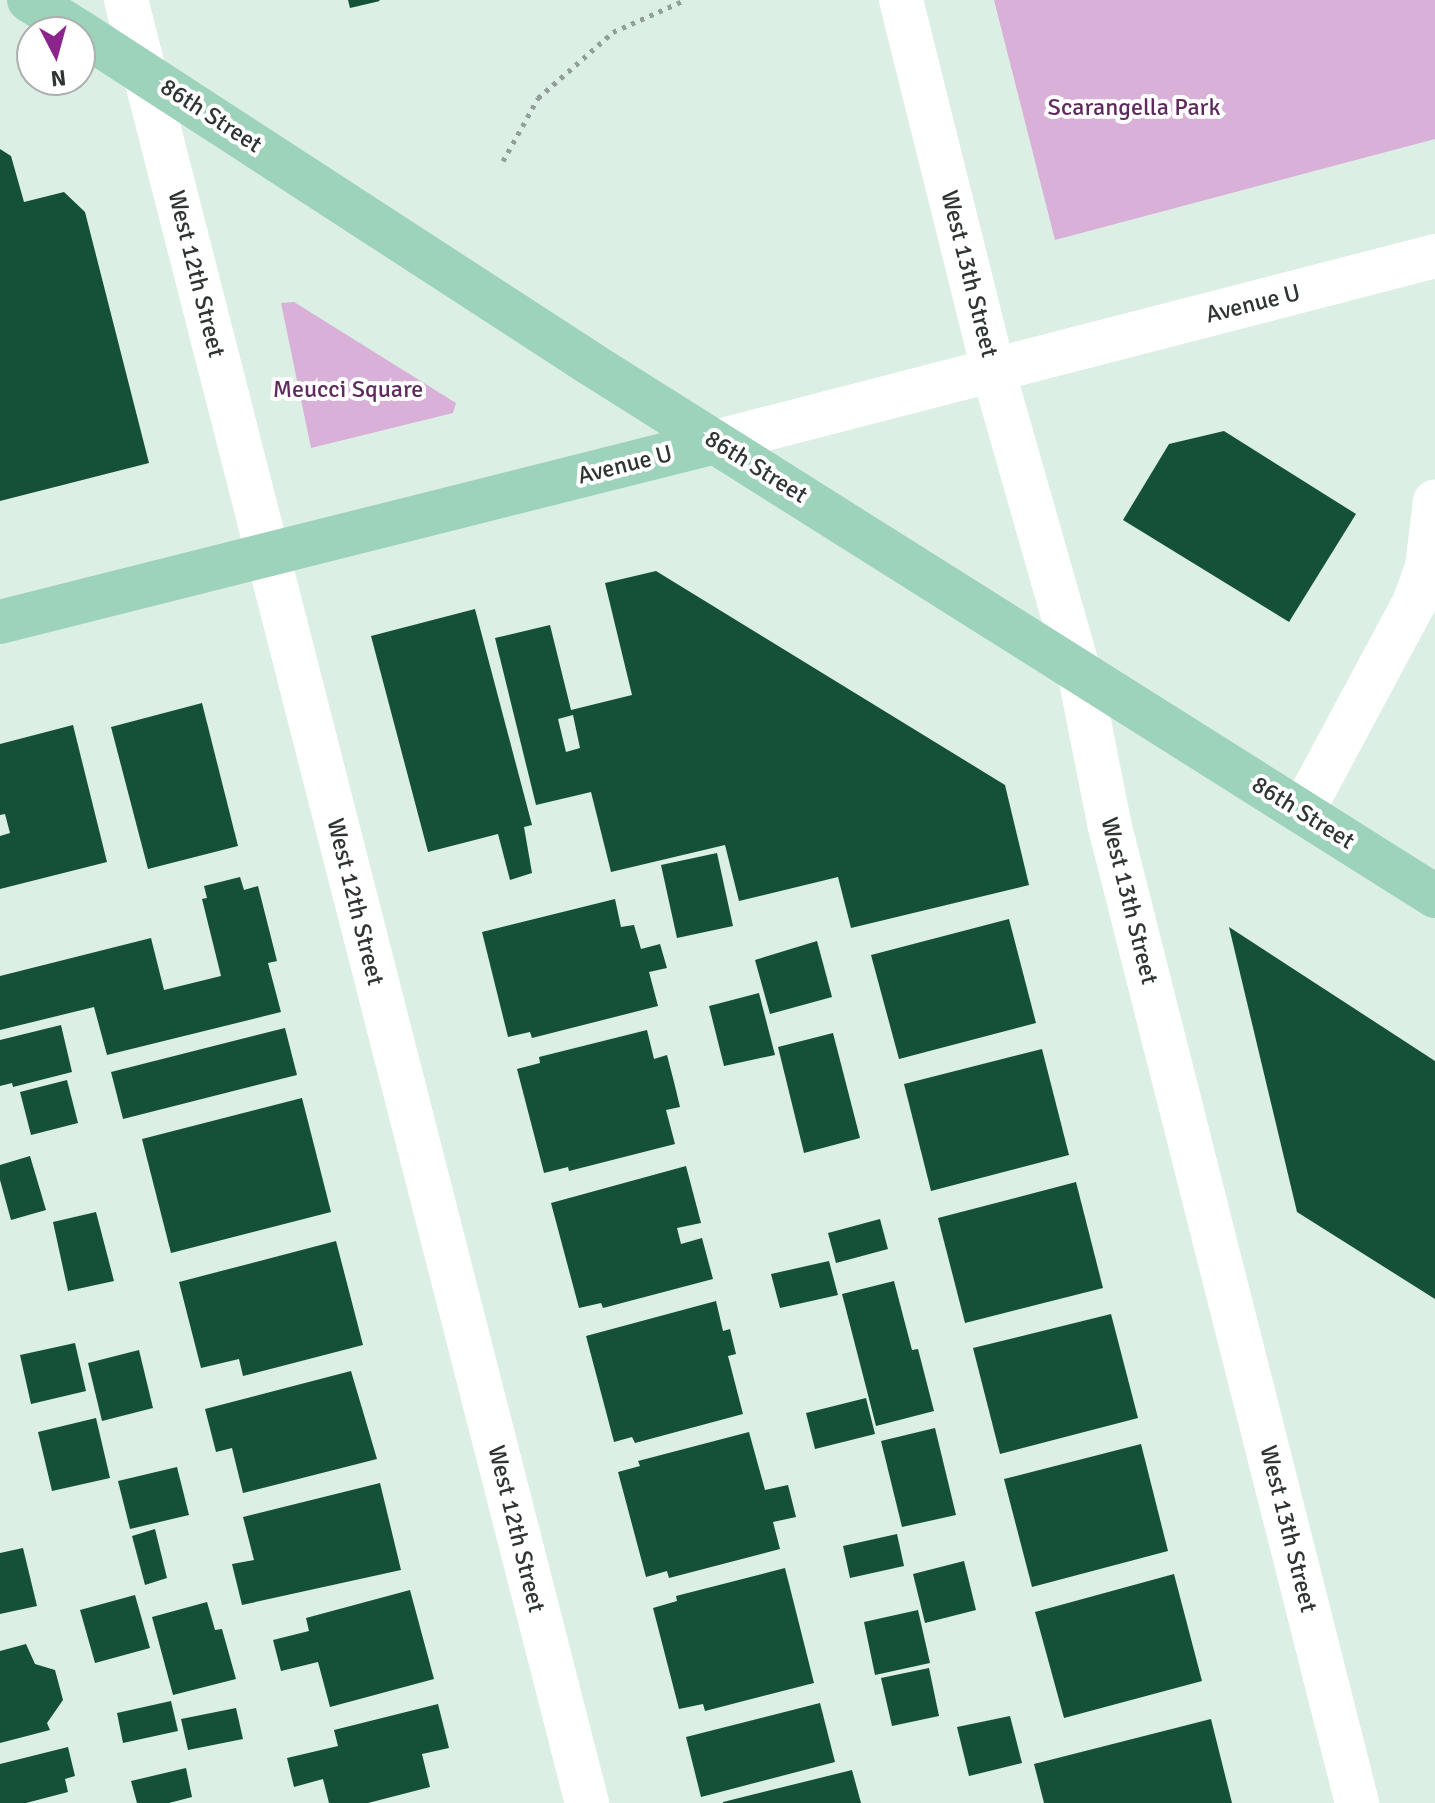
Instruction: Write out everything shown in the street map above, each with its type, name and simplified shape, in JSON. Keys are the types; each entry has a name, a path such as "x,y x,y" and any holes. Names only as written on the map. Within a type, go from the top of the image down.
{"main road":[{"name":"86th Street","path":"29,0 54,16"},
{"name":"86th Street","path":"96,42 715,442 1435,896"},
{"name":"Avenue U","path":"0,622 715,442"}],"street":[{"name":"West 12th Street","path":"126,0 587,1803"},
{"name":"West 13th Street","path":"901,0 993,370 1079,671 1109,823 1357,1803"},
{"name":"Avenue U","path":"715,442 1435,256"},
{"path":"1302,812 1414,603 1427,567 1435,501"}],"path":[{"path":"503,161 538,98 613,32 685,0"}],"green space":[{"name":"Scarangella Park","path":"994,0 1435,0 1435,139 1055,240"},
{"name":"Meucci Square","path":"294,302 456,403 453,413 311,448 281,303"}],"building":[{"path":"348,0 379,0 380,1 350,8"},
{"path":"0,149 11,156 24,202 64,192 85,212 149,463 0,501"},
{"path":"1224,431 1356,514 1289,622 1123,520 1169,444"},
{"path":"656,571 1005,785 1029,885 851,928 838,877 739,901 725,845 611,872 591,792 536,805 495,638 550,625 571,710 632,695 605,583","holes":["573,715 580,748 566,752 558,719"]},
{"path":"475,609 532,825 524,827 532,873 510,880 498,834 428,852 371,636"},
{"path":"202,703 238,846 148,869 111,727"},
{"path":"73,725 107,862 0,889 0,836 10,833 5,814 0,815 0,744"},
{"path":"717,853 733,926 677,938 661,865"},
{"path":"240,877 244,890 258,886 277,961 268,963 281,1012 107,1055 94,1007 0,1030 0,976 151,938 164,990 221,976 202,899 207,898 204,886"},
{"path":"615,899 621,927 634,925 641,949 660,944 667,968 649,972 658,1006 532,1038 530,1032 508,1037 482,932"},
{"path":"1009,919 1036,1023 899,1059 871,955"},
{"path":"1229,927 1435,1061 1435,1299 1297,1212"},
{"path":"817,941 832,997 770,1014 755,960"},
{"path":"759,993 775,1055 724,1066 709,1006"},
{"path":"61,1025 72,1072 13,1087 12,1083 0,1086 0,1040"},
{"path":"285,1028 297,1075 123,1119 111,1072"},
{"path":"647,1030 654,1059 667,1055 674,1082 680,1107 666,1110 675,1144 569,1171 568,1167 544,1173 517,1069 540,1063 539,1057"},
{"path":"833,1033 860,1138 804,1153 778,1047"},
{"path":"1042,1049 1069,1155 931,1191 904,1084"},
{"path":"67,1080 78,1123 31,1135 20,1092"},
{"path":"302,1098 331,1212 171,1253 142,1139"},
{"path":"30,1156 46,1210 11,1220 0,1180 0,1165"},
{"path":"686,1166 701,1223 677,1228 681,1244 702,1238 713,1279 603,1308 601,1303 579,1308 551,1203"},
{"path":"1076,1182 1103,1288 965,1323 938,1218"},
{"path":"96,1212 114,1281 68,1291 53,1222"},
{"path":"880,1219 888,1249 836,1263 828,1233"},
{"path":"336,1241 363,1345 243,1376 239,1359 201,1368 179,1282"},
{"path":"829,1261 838,1295 780,1308 771,1274"},
{"path":"894,1281 912,1350 918,1349 934,1411 876,1426 842,1294"},
{"path":"716,1301 723,1331 730,1329 736,1354 728,1356 743,1414 635,1443 632,1437 614,1442 586,1336"},
{"path":"1111,1314 1138,1418 1000,1454 973,1348"},
{"path":"75,1343 86,1391 31,1404 20,1355"},
{"path":"139,1350 153,1408 102,1421 88,1363"},
{"path":"351,1371 377,1459 243,1493 232,1448 216,1452 205,1409"},
{"path":"866,1398 875,1434 815,1449 806,1413"},
{"path":"96,1418 110,1478 52,1491 38,1432"},
{"path":"935,1428 956,1515 902,1527 881,1441"},
{"path":"749,1432 765,1490 788,1485 796,1517 773,1522 780,1549 669,1578 667,1571 646,1577 618,1472 640,1466 638,1461"},
{"path":"1141,1444 1168,1551 1032,1587 1004,1479"},
{"path":"177,1467 189,1515 130,1529 118,1481"},
{"path":"380,1483 401,1570 242,1605 232,1564 254,1560 243,1517"},
{"path":"155,1529 167,1578 145,1585 132,1536"},
{"path":"897,1534 904,1566 850,1578 843,1546"},
{"path":"23,1548 37,1606 0,1614 0,1553"},
{"path":"964,1561 976,1610 925,1623 913,1574"},
{"path":"785,1568 814,1683 705,1711 703,1704 679,1709 653,1608 677,1601 676,1596"},
{"path":"1174,1574 1202,1681 1064,1718 1035,1612"},
{"path":"410,1590 434,1679 330,1707 318,1662 281,1671 273,1640 309,1631 306,1618"},
{"path":"135,1595 150,1648 95,1663 80,1610"},
{"path":"207,1602 215,1630 222,1629 236,1679 173,1695 152,1617"},
{"path":"918,1610 930,1663 875,1675 864,1622"},
{"path":"26,1644 35,1664 55,1670 63,1700 47,1723 50,1730 0,1743 0,1651"},
{"path":"929,1668 939,1716 892,1726 881,1678"},
{"path":"171,1701 178,1731 123,1743 117,1713"},
{"path":"820,1703 835,1762 701,1797 686,1737"},
{"path":"438,1704 449,1748 422,1754 430,1787 368,1803 329,1803 323,1779 294,1787 287,1758 338,1746 334,1730"},
{"path":"236,1708 243,1739 188,1750 181,1719"},
{"path":"1010,1716 1022,1763 969,1776 957,1727"},
{"path":"1211,1719 1232,1803 1044,1803 1034,1764"},
{"path":"68,1747 75,1776 65,1779 68,1792 26,1803 0,1803 0,1764"},
{"path":"186,1768 192,1797 169,1803 137,1803 131,1781"},
{"path":"852,1770 861,1803 723,1803 723,1802"}]}
